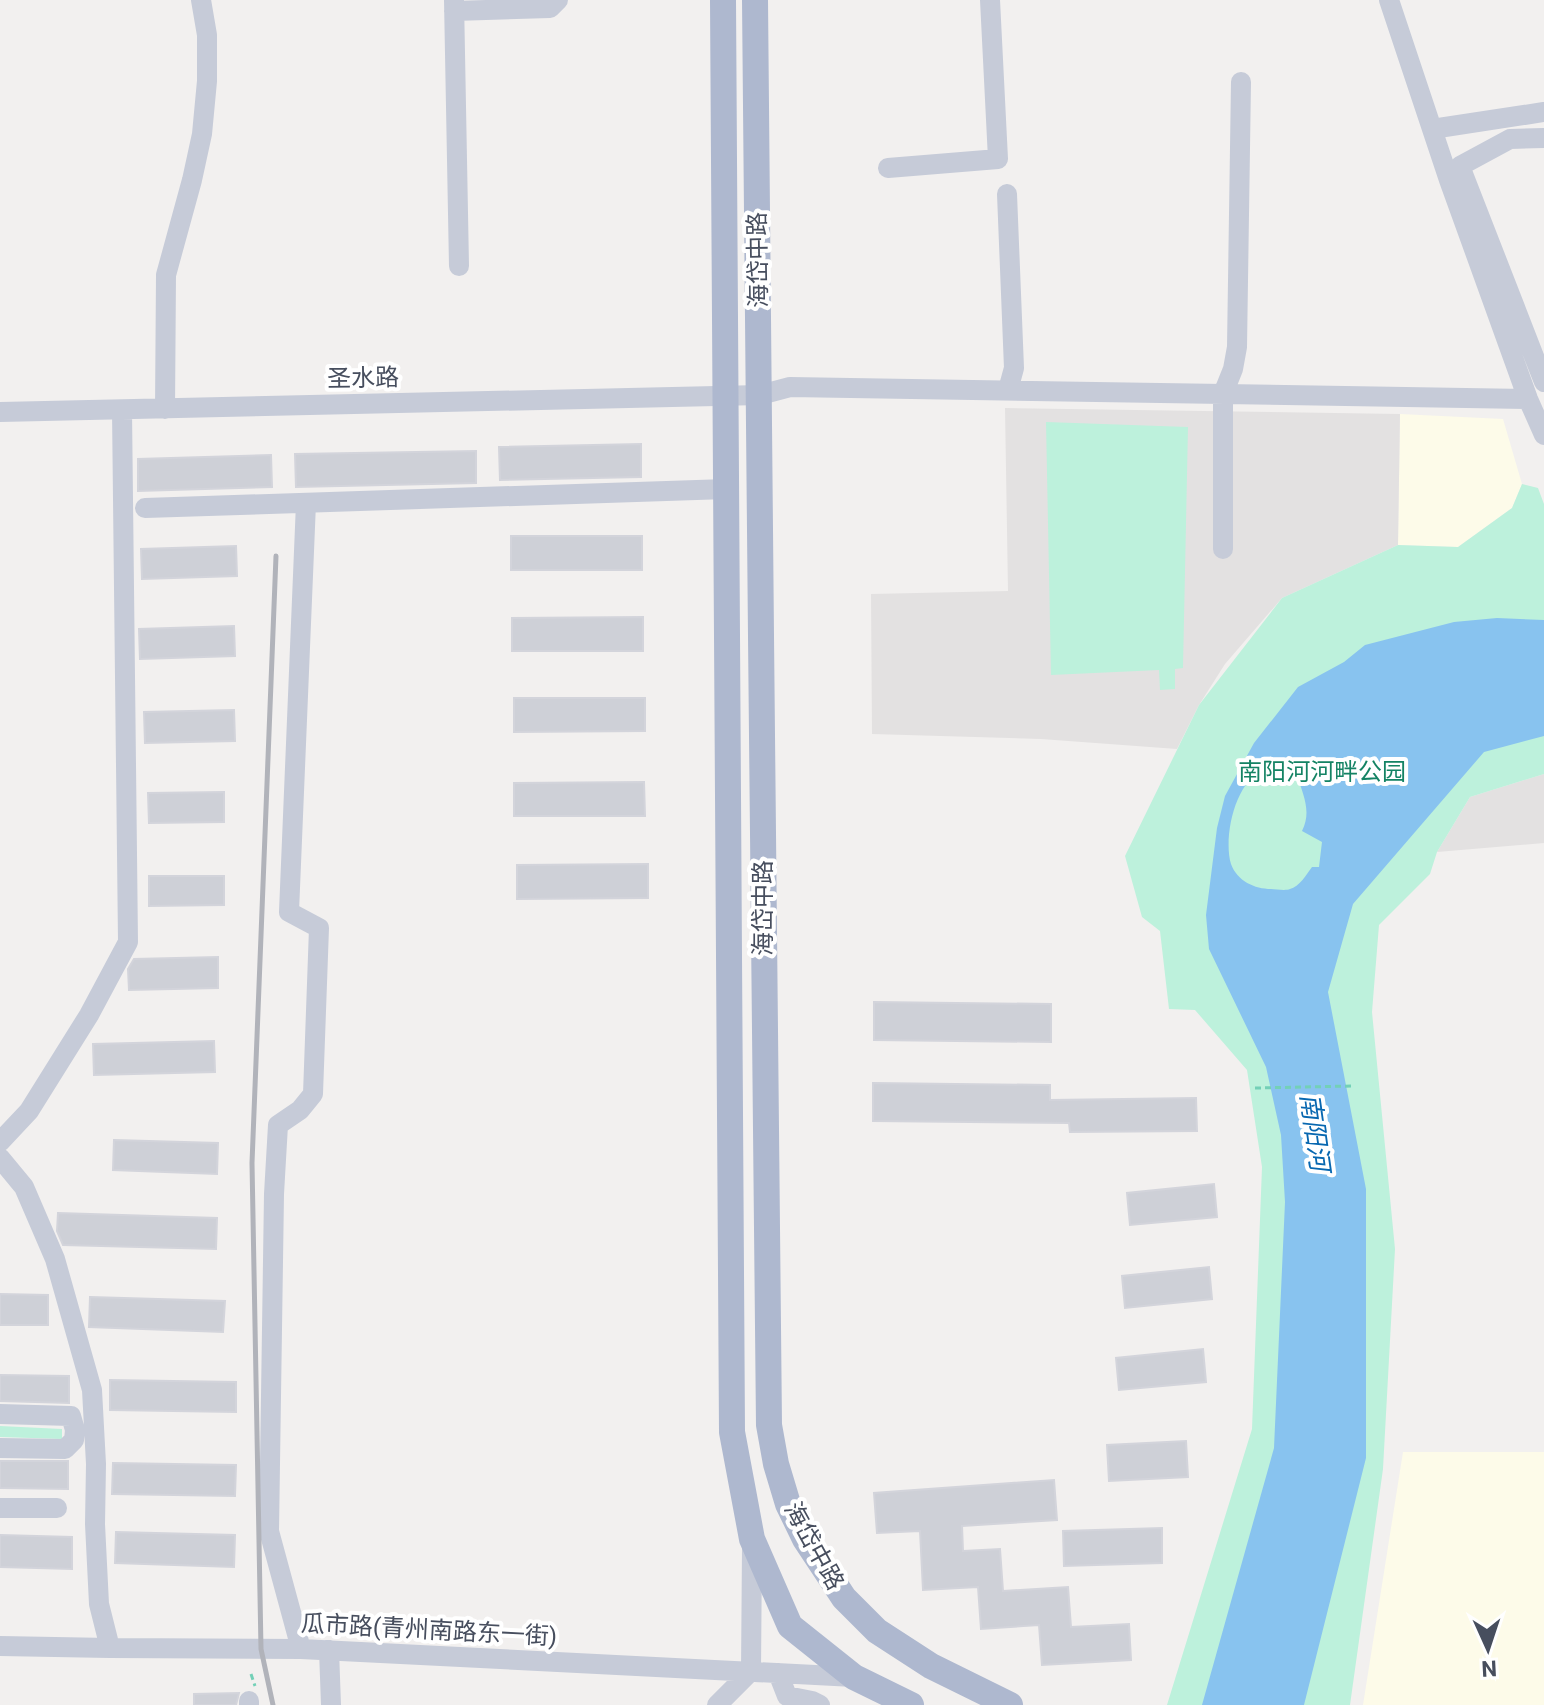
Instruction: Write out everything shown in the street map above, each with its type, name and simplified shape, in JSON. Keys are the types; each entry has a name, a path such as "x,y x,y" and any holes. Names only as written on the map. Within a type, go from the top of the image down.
{"main road":[{"name":"海岱中路","path":"723,0 732,1432 752,1539 790,1626 854,1677 911,1705"},
{"name":"海岱中路","path":"755,0 764,1044 771,1438 788,1504 805,1539 844,1598 877,1631 931,1666 1005,1703"}],"street":[{"path":"165,409 166,275 202,134 207,81 207,35 201,0"},
{"path":"459,266 454,5 550,8 558,0"},
{"path":"888,168 998,159 990,0"},
{"path":"1389,0 1528,399 1544,435"},
{"path":"1223,549 1223,394 1233,369 1237,347 1241,82"},
{"path":"1432,129 1544,112"},
{"path":"1544,138 1510,139 1460,166 1544,382"},
{"path":"1007,194 1014,368 1008,390"},
{"name":"圣水路","path":"0,412 760,395 790,387 1528,399"},
{"path":"0,1142 29,1111 89,1015 128,942 122,410"},
{"path":"145,508 727,489"},
{"path":"301,1649 269,1531 269,1454 278,1125 300,1110 313,1094 319,928 289,912 306,503"},
{"path":"0,1158 24,1187 55,1259 92,1390 99,1604 110,1648"},
{"path":"0,1414 71,1416 75,1430 74,1440 65,1449 0,1448"},
{"path":"0,1508 57,1508"},
{"path":"717,1705 751,1671 752,1539"},
{"name":"瓜市路(青州南路东一街)","path":"0,1646 329,1650 854,1677"},
{"path":"329,1650 331,1705"},
{"path":"778,1673 787,1696 820,1705"}],"path":[{"path":"1255,1088 1353,1086"}],"shaded area":[{"path":"1005,408 1400,414 1398,545 1282,598 1225,664 1199,705 1177,749 1041,739 872,734 871,594 1008,591"},
{"path":"1400,414 1503,419 1522,484 1512,508 1458,547 1398,545"},
{"path":"1544,774 1544,843 1437,852 1470,797"},
{"path":"1403,1452 1544,1452 1544,1705 1363,1705"}],"green space":[{"path":"1046,422 1188,427 1183,668 1175,669 1175,689 1160,690 1159,670 1051,675"},
{"name":"南阳河河畔公园","path":"1522,484 1538,488 1544,504 1544,774 1470,797 1437,852 1430,874 1379,925 1372,1012 1395,1249 1383,1469 1350,1705 1167,1705 1252,1429 1262,1167 1247,1070 1195,1010 1169,1009 1160,931 1142,917 1125,856 1199,705 1282,598 1398,545 1458,547 1512,508"},
{"path":"0,1426 62,1429 62,1439 0,1437"}],"water":[{"name":"南阳河","path":"1497,618 1544,620 1544,736 1484,752 1353,904 1328,992 1366,1189 1366,1458 1304,1705 1202,1705 1274,1448 1285,1202 1281,1135 1266,1067 1209,949 1206,915 1217,828 1225,796 1254,743 1298,687 1344,662 1365,645 1454,622","holes":["1284,769 1297,775 1306,810 1302,831 1322,842 1319,867 1312,867 1300,883 1290,889 1253,886 1234,870 1229,853 1230,825 1239,797 1246,785 1265,770"]}],"building":[{"path":"641,444 641,477 500,480 499,447"},
{"path":"476,451 476,483 296,487 295,454"},
{"path":"271,455 272,487 138,491 138,459"},
{"path":"511,536 642,536 642,570 511,570"},
{"path":"236,546 237,576 142,579 141,549"},
{"path":"643,617 643,651 512,651 512,618"},
{"path":"234,626 235,656 140,659 139,629"},
{"path":"514,698 645,698 645,731 514,732"},
{"path":"234,710 235,741 145,743 144,712"},
{"path":"644,782 645,816 514,816 514,783"},
{"path":"224,792 224,822 149,823 148,793"},
{"path":"648,864 648,898 517,899 517,865"},
{"path":"149,876 224,876 224,905 149,906"},
{"path":"218,957 218,988 129,990 128,969 134,959"},
{"path":"874,1002 1051,1004 1051,1042 874,1040"},
{"path":"214,1041 215,1072 94,1075 93,1044"},
{"path":"873,1083 1050,1085 1050,1100 1196,1098 1197,1131 1070,1132 1069,1123 873,1121"},
{"path":"114,1140 218,1143 217,1174 113,1170"},
{"path":"1214,1184 1217,1217 1130,1225 1127,1193"},
{"path":"58,1213 217,1218 216,1249 63,1245 57,1231"},
{"path":"1209,1267 1212,1299 1125,1308 1122,1276"},
{"path":"0,1294 48,1295 48,1325 0,1325"},
{"path":"90,1297 225,1301 223,1332 89,1327"},
{"path":"1203,1349 1206,1382 1119,1390 1116,1358"},
{"path":"0,1375 69,1376 69,1403 0,1401"},
{"path":"110,1380 236,1382 236,1412 110,1410"},
{"path":"1186,1441 1188,1477 1109,1481 1107,1445"},
{"path":"0,1461 68,1461 68,1489 0,1488"},
{"path":"113,1463 236,1465 235,1496 112,1494"},
{"path":"1054,1480 1057,1520 962,1526 963,1551 1000,1549 1003,1591 1068,1587 1071,1627 1129,1624 1131,1660 1042,1665 1039,1625 981,1629 978,1587 923,1590 920,1531 877,1533 874,1493"},
{"path":"1162,1528 1162,1563 1064,1566 1063,1531"},
{"path":"116,1532 235,1535 234,1567 115,1563"},
{"path":"0,1535 72,1537 72,1569 0,1567"},
{"path":"239,1693 236,1705 194,1705 194,1694"}],"railway":[{"path":"273,1705 261,1649 252,1163 276,556"}]}
